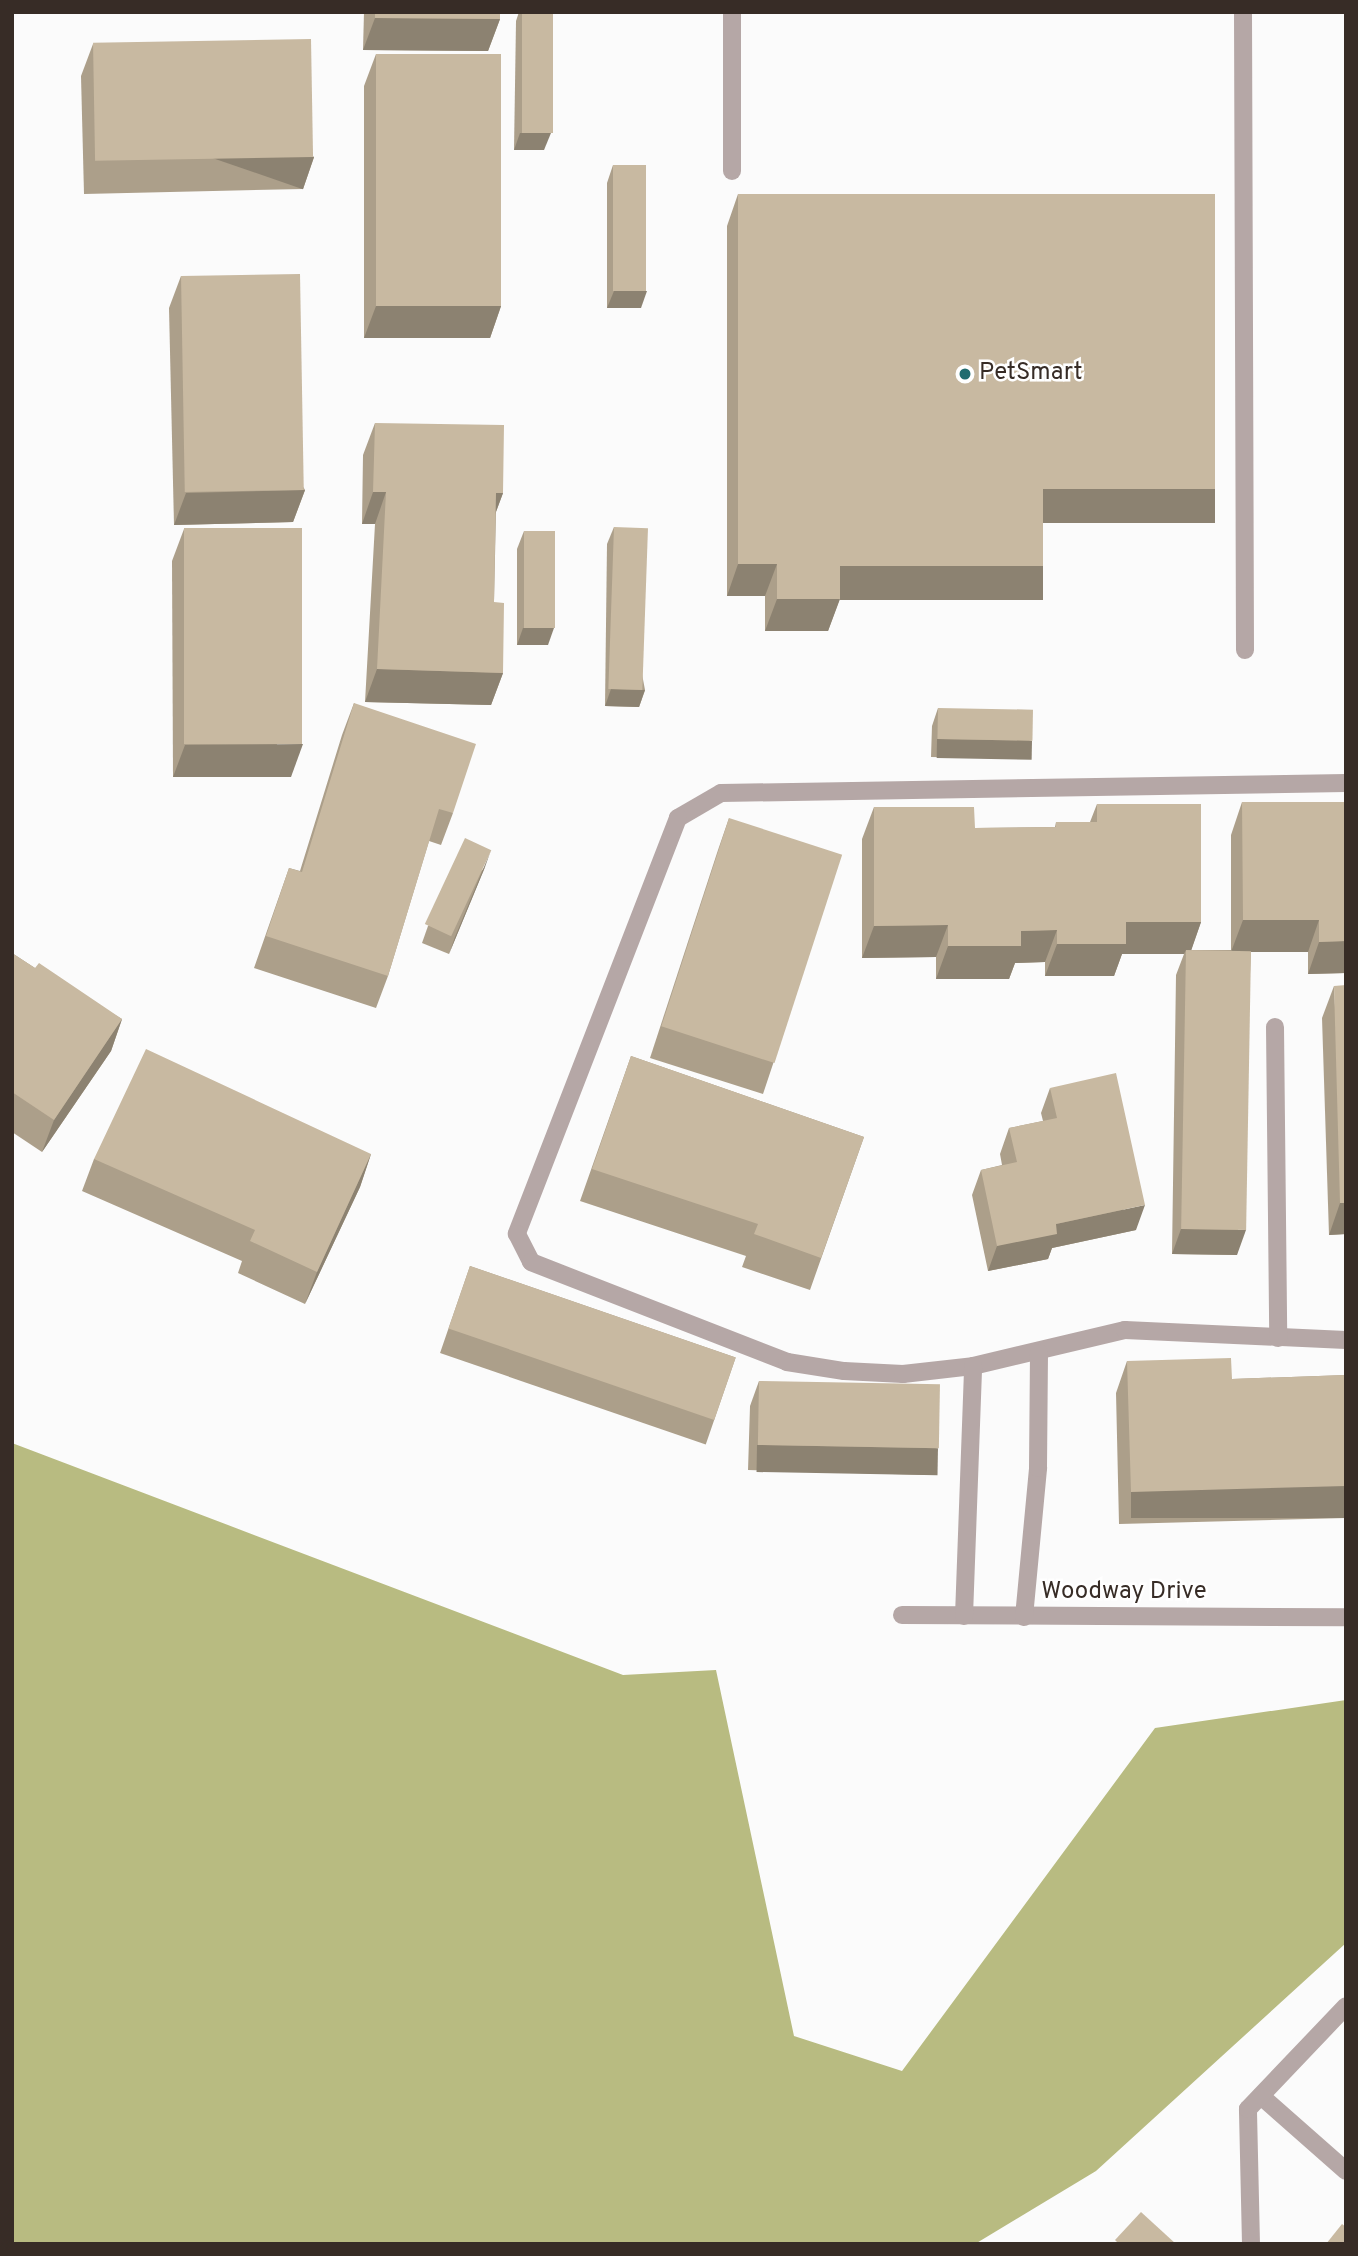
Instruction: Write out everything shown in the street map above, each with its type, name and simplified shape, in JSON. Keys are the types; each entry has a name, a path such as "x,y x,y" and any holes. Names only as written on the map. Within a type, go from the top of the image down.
{"street":[{"path":"732,12 732,171"},
{"path":"1243,12 1245,650"},
{"path":"1346,783 721,793 678,818 517,1234 531,1262 787,1362 903,1374 972,1366 1039,1353 1125,1330 1346,1340"},
{"path":"1275,1027 1278,1338"},
{"path":"1024,1617 1038,1468 1039,1353"},
{"path":"964,1616 972,1366"},
{"name":"Woodway Drive","path":"902,1615 1346,1617"},
{"path":"1251,2244 1248,2109 1346,2006"},
{"path":"1261,2096 1346,2171"}],"green space":[{"path":"12,1443 623,1675 716,1670 794,2036 902,2071 1155,1728 1346,1700 1346,1943 1096,2171 975,2244 12,2244"}],"building":[{"path":"375,12 500,12 500,19 375,18"},
{"path":"522,12 553,12 553,133 522,133"},
{"path":"311,39 313,157 95,161 93,43"},
{"path":"376,54 501,54 501,306 376,306"},
{"path":"613,165 646,165 646,291 613,291"},
{"name":"PetSmart","path":"738,194 1215,194 1215,489 1043,489 1043,566 840,566 840,599 777,599 777,564 738,564"},
{"path":"300,274 304,490 185,492 181,276"},
{"path":"375,423 504,425 503,493 496,493 494,602 504,603 503,673 377,669 386,492 373,492"},
{"path":"614,527 648,528 642,690 608,689"},
{"path":"184,528 302,528 302,744 184,744"},
{"path":"524,531 555,531 555,628 524,628"},
{"path":"354,703 476,744 453,813 439,809 388,976 266,936 289,868 302,872"},
{"path":"938,708 1033,710 1032,741 937,739"},
{"path":"1242,802 1344,802 1346,941 1319,942 1319,920 1243,920"},
{"path":"1097,804 1201,804 1201,922 1126,922 1126,944 1057,944 1057,930 1021,931 1021,946 948,946 948,925 874,926 874,807 974,807 975,828 1056,827 1056,822 1097,822"},
{"path":"729,818 842,855 775,1063 661,1026"},
{"path":"465,838 491,850 451,936 425,924"},
{"path":"1186,950 1251,951 1246,1230 1181,1229"},
{"path":"12,953 35,968 39,963 122,1019 54,1120 12,1092"},
{"path":"1346,985 1346,1203 1340,1203 1334,986"},
{"path":"146,1049 371,1154 317,1272 250,1241 255,1230 94,1159"},
{"path":"631,1056 864,1137 821,1258 754,1234 758,1224 592,1169"},
{"path":"1116,1073 1145,1205 1056,1224 1057,1234 997,1246 981,1170 1017,1162 1009,1128 1057,1118 1050,1088"},
{"path":"470,1266 736,1357 714,1420 449,1328"},
{"path":"1231,1358 1232,1379 1346,1375 1346,1486 1131,1492 1127,1361"},
{"path":"759,1381 940,1384 939,1448 758,1445"},
{"path":"1141,2212 1176,2244 1119,2244 1115,2240"},
{"path":"1342,2224 1346,2227 1346,2244 1326,2244"}],"place":[{"name":"PetSmart","path":"965,374"}]}
